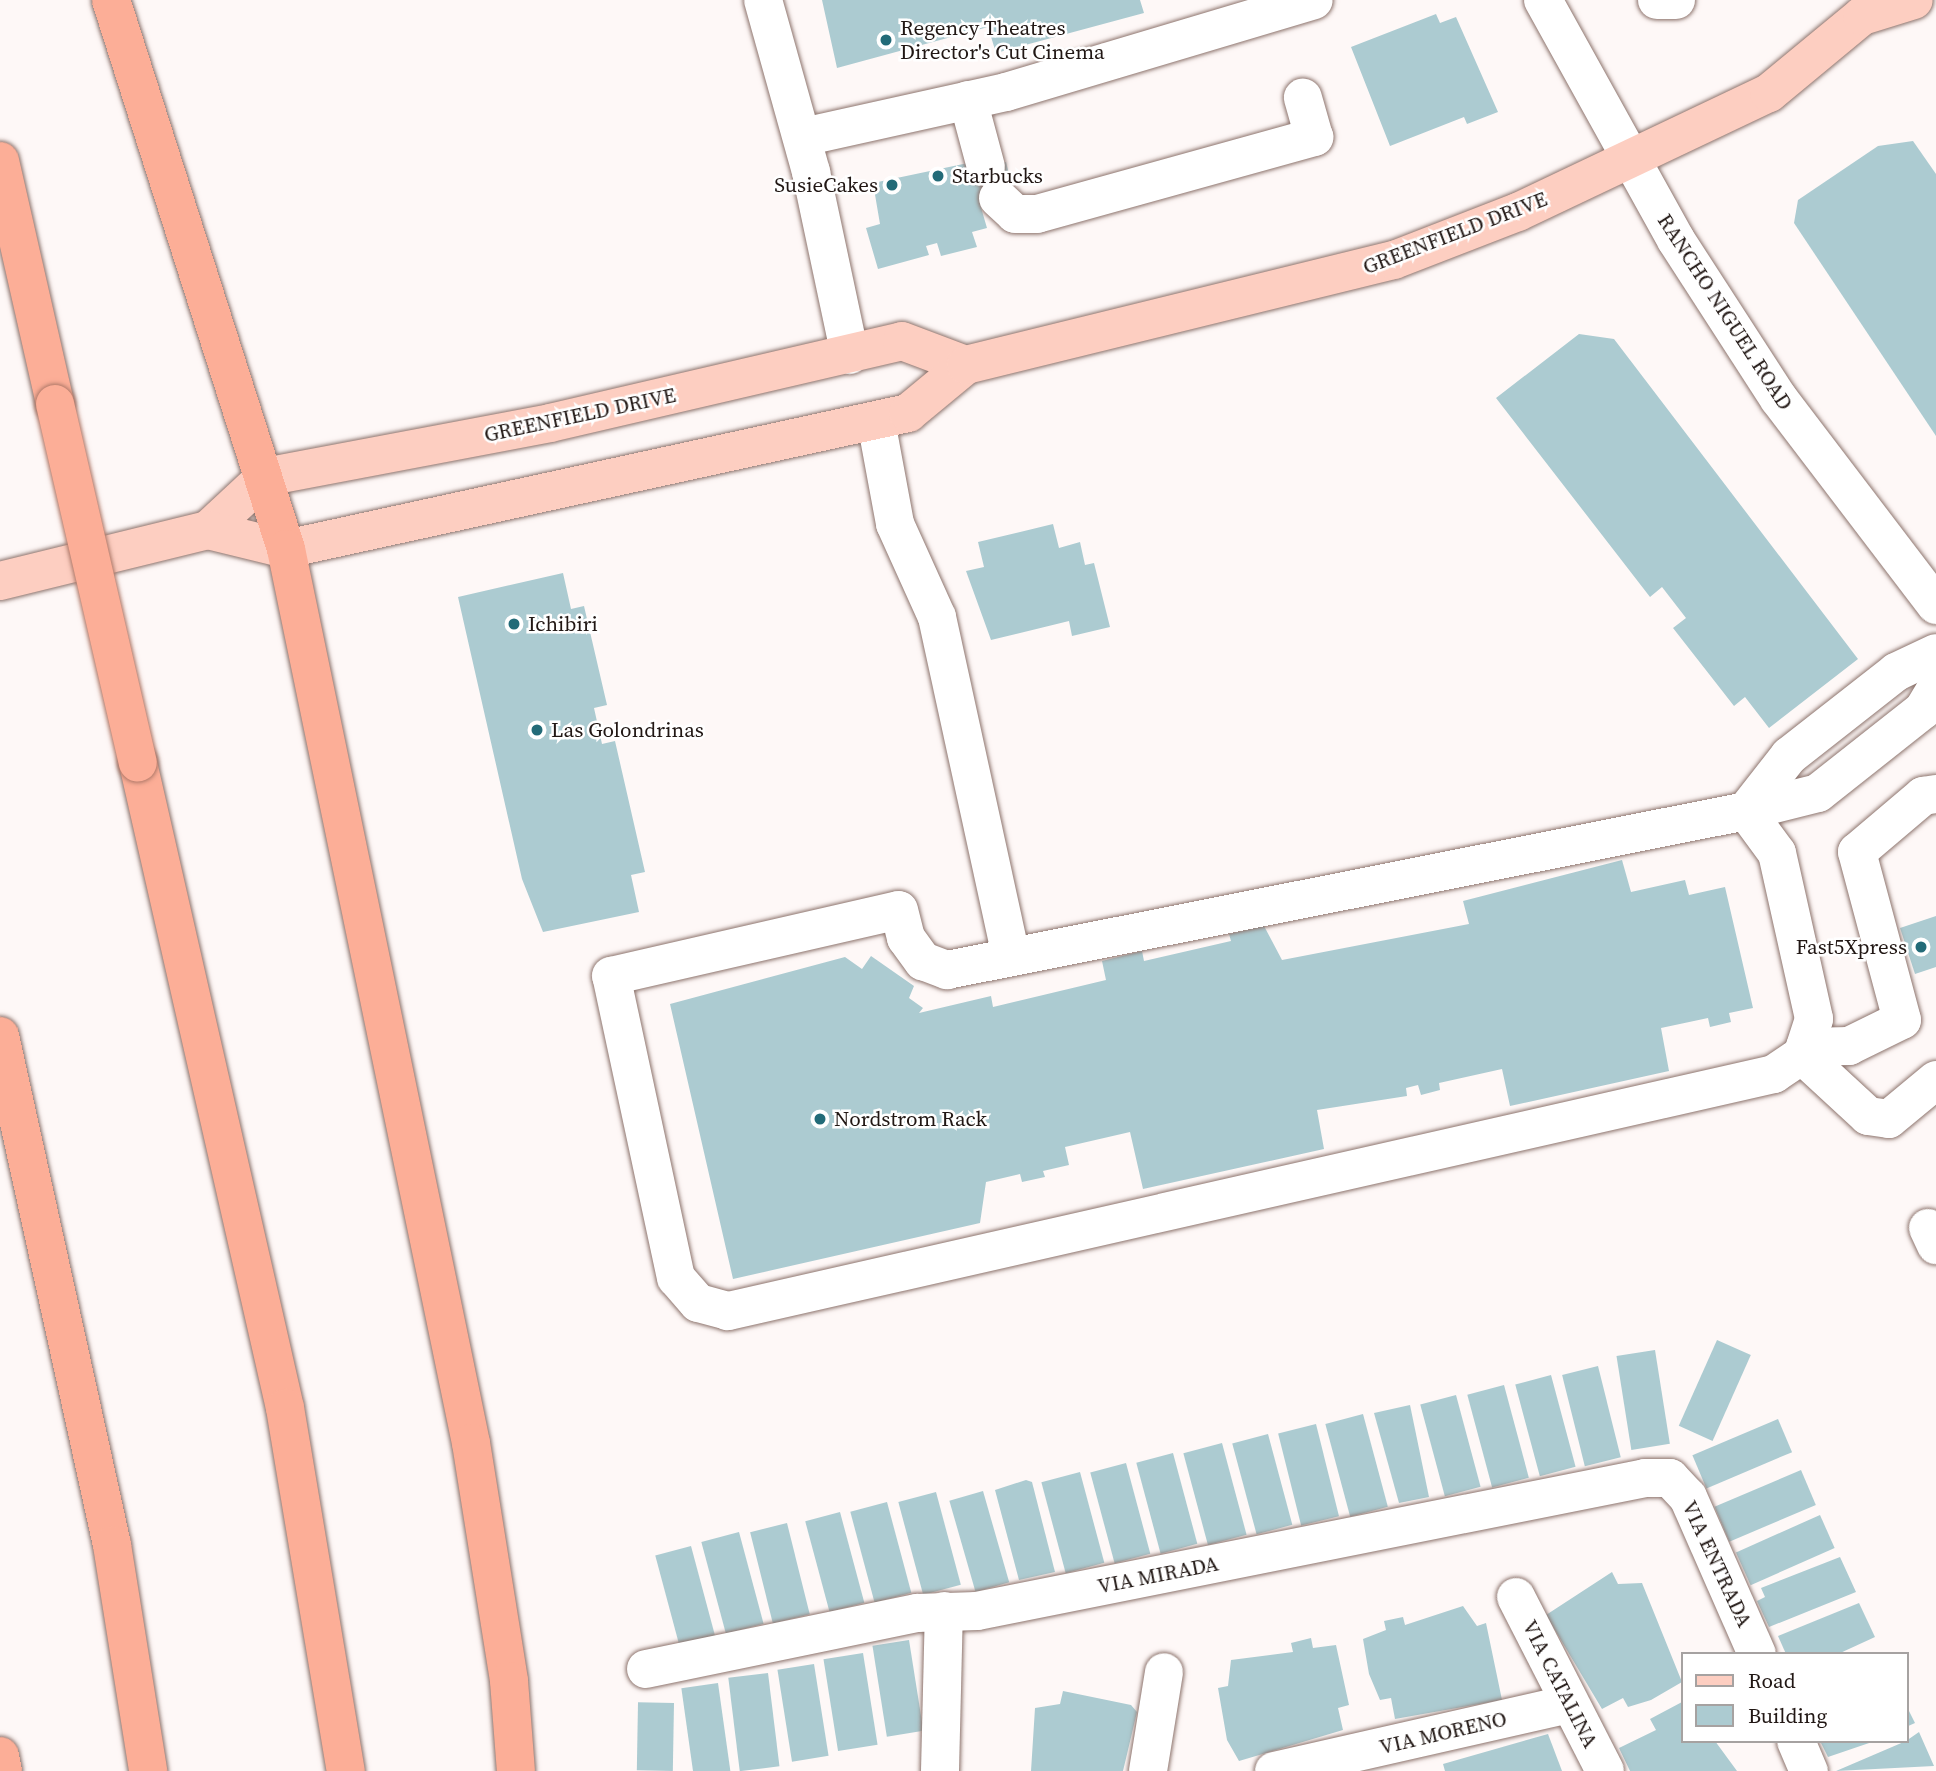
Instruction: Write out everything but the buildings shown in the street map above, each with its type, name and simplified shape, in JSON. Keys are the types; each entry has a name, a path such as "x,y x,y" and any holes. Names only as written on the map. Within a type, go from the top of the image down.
{"highway":[{"path":"111,0 286,549 471,1443 509,1681 516,1771"},
{"path":"0,161 285,1408 346,1771"},
{"path":"0,1036 112,1545 148,1771"},
{"path":"0,1756 3,1771"}],"main road":[{"name":"GREENFIELD DRIVE","path":"0,581 208,530 286,549 908,413 966,365 1394,260 1631,161 1769,93 1863,8 1914,0"},
{"name":"GREENFIELD DRIVE","path":"208,530 265,477 550,424 902,341 966,365"}],"street":[{"path":"763,0 803,137 850,355"},
{"path":"803,137 968,100 1314,0"},
{"name":"RANCHO NIGUEL ROAD","path":"1543,0 1631,161 1779,399 1936,605"},
{"path":"1657,0 1676,0"},
{"path":"968,100 992,183 1015,214 1037,214 1314,137 1303,98"},
{"path":"876,421 895,524 937,617 1011,957"},
{"path":"1746,811 1789,756 1896,673 1936,653"},
{"path":"1936,688 1923,710 1818,793 1746,811 947,970 923,961 906,938 899,910 611,976 676,1278 698,1303 742,1308 1774,1074 1803,1051 1849,1046 1902,1020 1857,852 1923,796 1936,794"},
{"path":"1746,811 1777,853 1814,1019 1803,1051"},
{"path":"1803,1051 1868,1116 1889,1119 1936,1080"},
{"name":"VIA MIRADA","path":"646,1669 944,1611 976,1611 1645,1478 1670,1478"},
{"name":"VIA ENTRADA","path":"1670,1478 1688,1497 1756,1652"},
{"name":"VIA CATALINA","path":"1516,1597 1605,1771"},
{"path":"940,1771 944,1611"},
{"path":"1148,1771 1164,1672"},
{"name":"VIA MORENO","path":"1274,1771 1570,1704"},
{"path":"1797,1743 1809,1771"}],"place":[{"name":"Regency Theatres Director's Cut Cinema","path":"886,40"},
{"name":"Starbucks","path":"938,176"},
{"name":"SusieCakes","path":"892,185"},
{"name":"Ichibiri","path":"514,624"},
{"name":"Las Golondrinas","path":"537,730"},
{"name":"Fast5Xpress","path":"1921,947"},
{"name":"Nordstrom Rack","path":"820,1119"}]}
